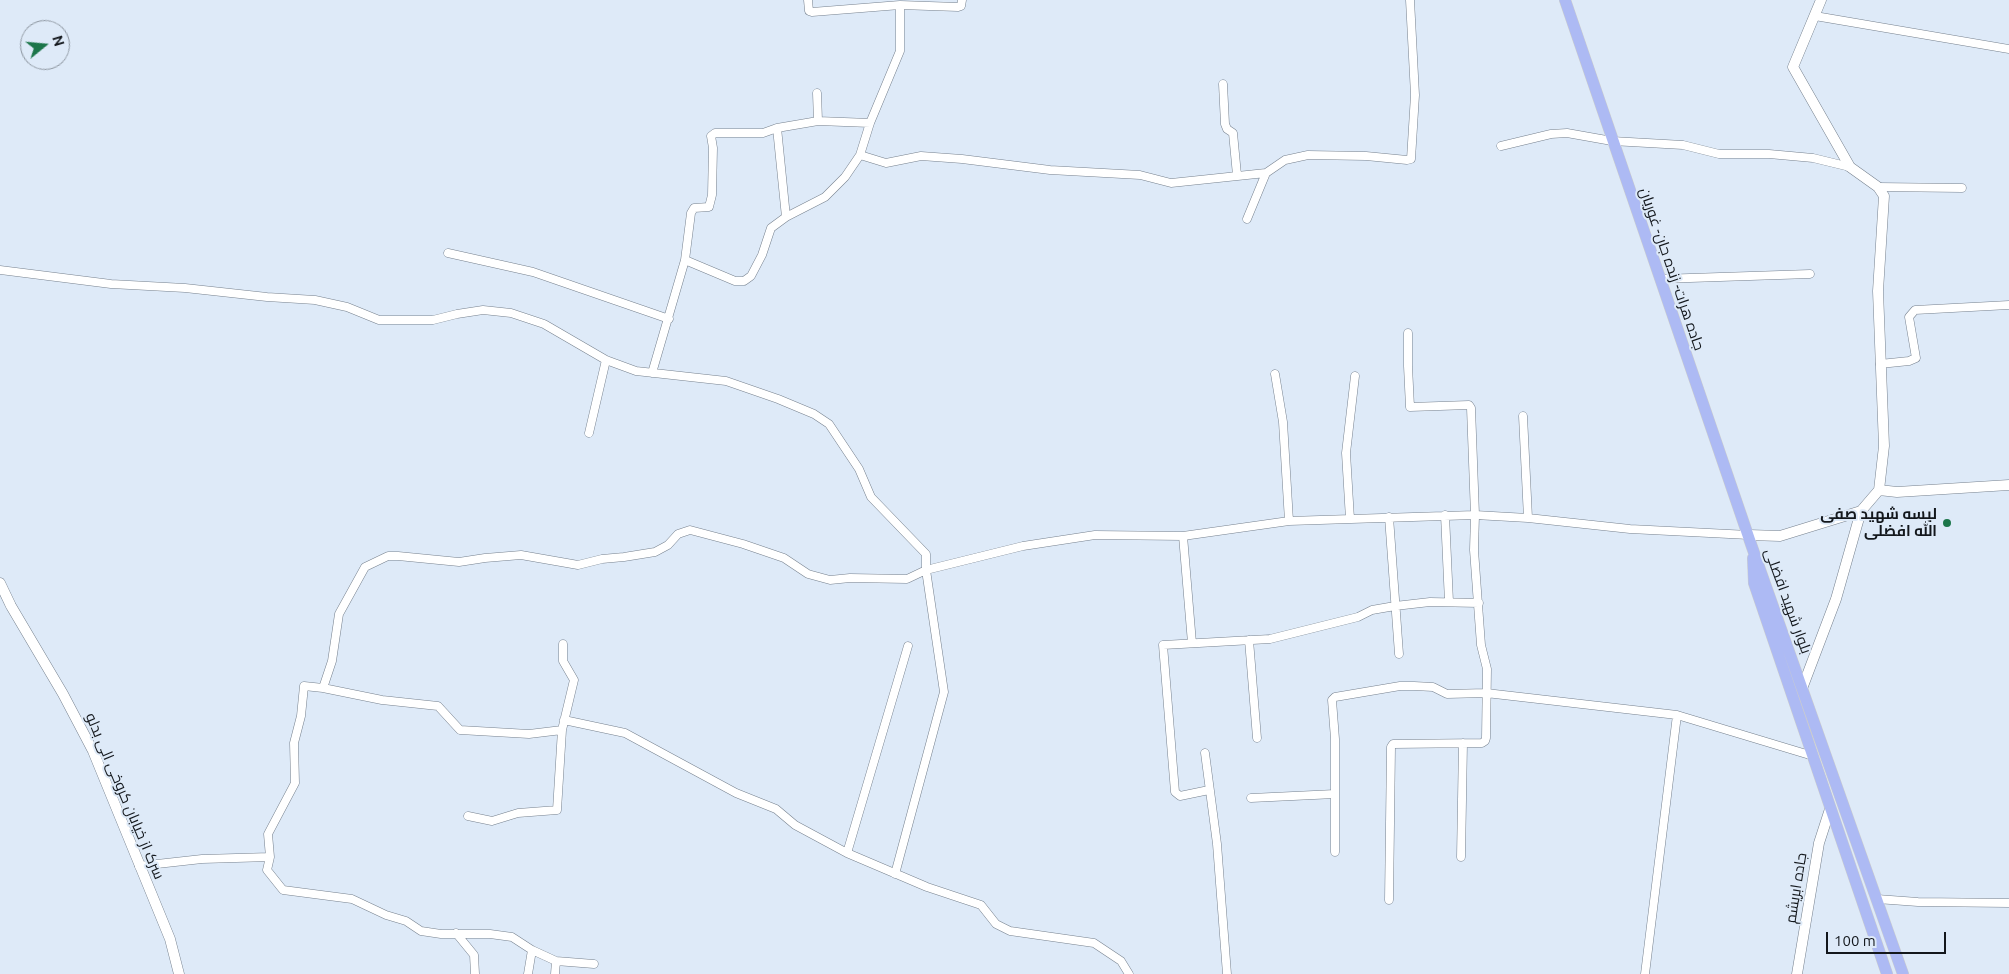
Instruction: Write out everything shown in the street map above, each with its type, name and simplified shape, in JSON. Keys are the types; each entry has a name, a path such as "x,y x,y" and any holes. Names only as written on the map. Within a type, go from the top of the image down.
{"main road":[{"name":"جاده هرات- زنده جان- غوریان","path":"1565,0 1752,546"},
{"path":"1803,686 1836,599 1861,511 1879,490 1884,446 1878,291 1884,196 1878,187 1850,167 1793,67 1821,0"},
{"path":"1879,490 1897,492 2009,485"},
{"path":"1748,535 1780,536 1861,511"},
{"name":"بلوار شهید افضلی","path":"1752,546 1803,686 1903,974"},
{"name":"بلوار شهید افضلی","path":"1752,546 1754,583 1887,974"},
{"name":"سرک از خیابان کروخی الی بدلو","path":"0,583 11,606 63,694 93,751 170,939 179,974"},
{"name":"جاده ابریشم","path":"1797,974 1819,842 1830,809"}],"street":[{"path":"808,0 809,11 812,12 900,5 958,7 961,6 962,0"},
{"path":"860,155 886,163 922,156 1050,170 1140,175 1171,183 1266,173 1285,160 1308,155 1411,159 1415,95 1410,0"},
{"path":"685,260 735,281 744,281 751,276 762,255 771,228 786,217 825,197 845,177 860,155 870,123 900,51 900,5"},
{"path":"1815,16 2009,49"},
{"path":"1223,84 1225,124 1233,133 1237,175"},
{"path":"817,93 818,120"},
{"path":"652,373 685,260 691,213 694,208 709,207 712,194 713,148 711,136 715,133 763,133 777,128 818,120 870,123"},
{"path":"777,128 786,217"},
{"path":"1501,146 1551,134 1567,134 1612,141 1683,145 1719,154 1770,154 1813,158 1850,167"},
{"path":"1247,219 1266,173"},
{"path":"1878,187 1962,188"},
{"path":"448,253 533,272 669,319"},
{"path":"0,270 111,284 186,288 315,300 347,306 379,320 433,320 483,310 511,313 544,324 606,360 636,371 726,381 814,414 829,424 859,470 871,497 926,554 926,570 945,687 895,874"},
{"path":"1660,280 1810,274"},
{"path":"1880,364 1909,361 1916,358 1909,317 1915,310 2009,305"},
{"path":"1389,900 1391,747 1396,743 1485,742 1487,669 1481,645 1474,550 1472,408 1469,405 1410,407 1408,333"},
{"path":"589,433 606,360"},
{"path":"1275,374 1283,422 1289,521"},
{"path":"1350,519 1346,453 1355,376"},
{"path":"1523,416 1528,518"},
{"path":"1445,515 1449,602"},
{"path":"323,688 332,661 339,614 365,567 388,556 460,562 521,554 578,564 655,552 668,544 678,534 690,530 743,544 784,558 808,574 830,580 850,578 907,579 926,570 1024,546 1095,535 1183,536 1289,521 1475,515 1528,518 1630,529 1748,535"},
{"path":"1389,517 1399,654"},
{"path":"1183,536 1192,643"},
{"path":"1209,790 1180,796 1176,792 1162,648 1166,644 1270,639 1341,621 1372,610 1430,602 1479,602"},
{"path":"1249,640 1257,738"},
{"path":"468,816 492,821 518,813 557,810 562,730 574,680 562,660 563,644"},
{"path":"847,853 908,646"},
{"path":"562,730 529,734 460,730 438,706 382,700 304,686 301,716 294,743 295,783 268,834 270,857 267,870 283,890 352,899 386,915 406,921 421,931 490,934 512,938 556,961 594,964"},
{"path":"1335,852 1333,698 1400,686 1433,687 1447,694 1486,693 1677,715 1813,756"},
{"path":"1645,974 1677,715"},
{"path":"564,720 625,733 727,788 776,809 795,825 847,853 927,888 981,905 996,924 1010,931 1094,943 1121,961 1129,974"},
{"path":"1461,857 1463,743"},
{"path":"1205,753 1217,844 1227,974"},
{"path":"1251,798 1335,794"},
{"path":"139,866 202,859 270,857"},
{"path":"1877,899 1918,902 2009,903"},
{"path":"456,933 474,955 475,974"},
{"path":"528,974 532,950"},
{"path":"555,974 556,961"}],"place":[{"name":"لیسه شهید صفی الله افضلی","path":"1947,523"}]}
